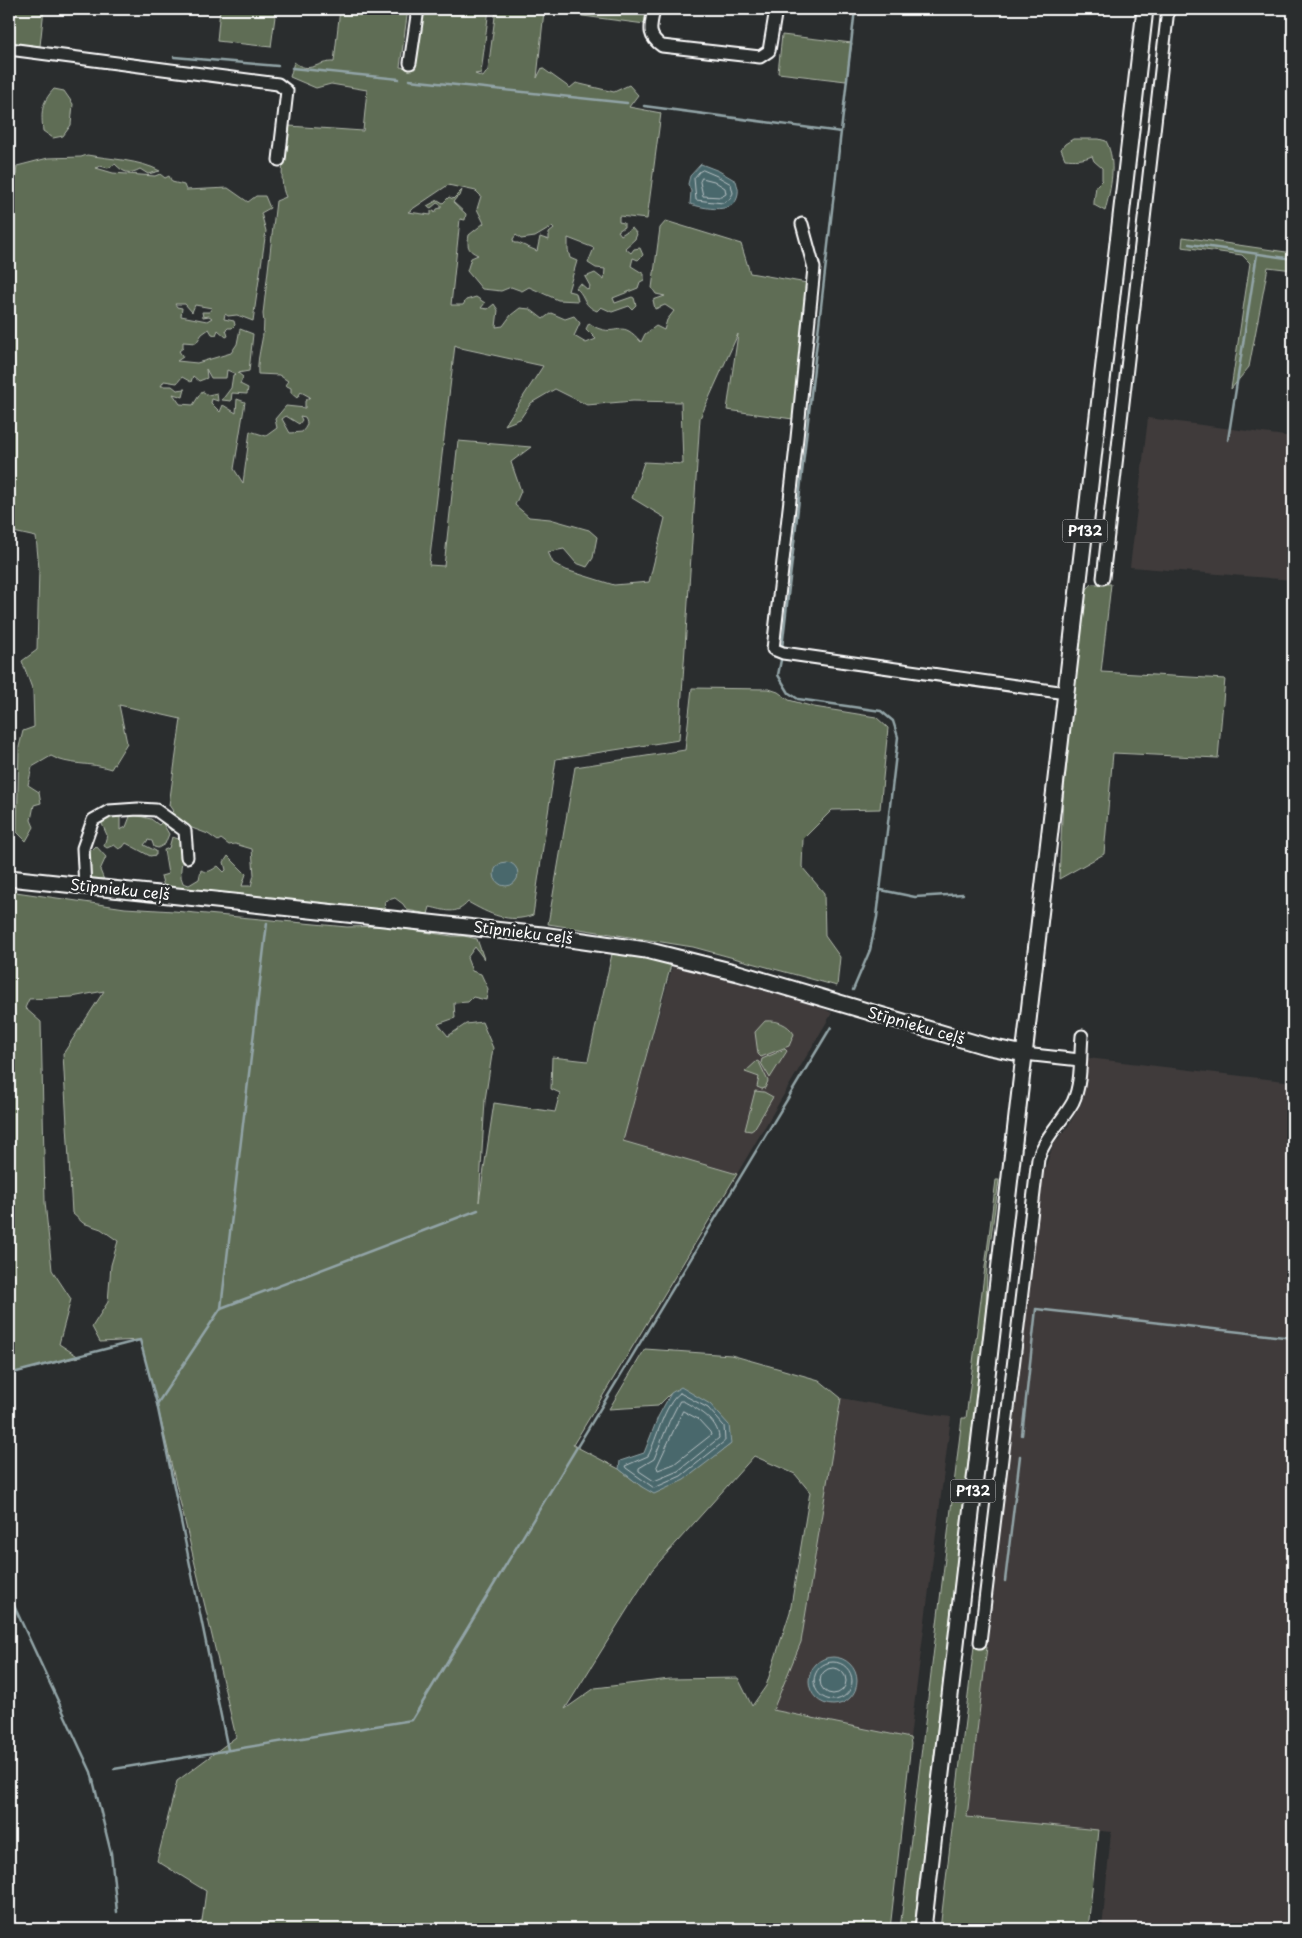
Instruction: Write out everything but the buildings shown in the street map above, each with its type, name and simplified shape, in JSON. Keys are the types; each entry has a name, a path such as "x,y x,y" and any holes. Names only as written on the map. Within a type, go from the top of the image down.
{"main road":[{"name":"P132","path":"923,1929 1145,9"},
{"name":"Stīpnieku ceļš","path":"9,878 542,934 646,950 738,973 985,1046 1024,1054"}],"street":[{"path":"410,63 418,9"},
{"path":"654,9 651,34 654,40 662,46 760,57 769,51 776,9"},
{"path":"1102,578 1168,9"},
{"path":"9,49 278,84 287,91 279,160"},
{"path":"802,224 814,268 773,649 783,653 1066,693"},
{"path":"85,886 84,848 92,820 109,811 156,810 185,831 187,857"},
{"path":"980,1642 1038,1158 1045,1140 1074,1100 1078,1085 1082,1036"},
{"path":"1024,1054 1080,1060"}],"shaded area":[{"path":"1148,418 1293,437 1293,580 1130,567"},
{"path":"673,964 819,1006 832,1013 737,1174 623,1141"},
{"path":"1088,1058 1293,1082 1293,1929 1102,1929 1111,1832 967,1817 1043,1174 1053,1145 1067,1128 1082,1102"},
{"path":"841,1398 951,1417 910,1738 773,1710 801,1642"}],"green space":[{"path":"9,9 44,9 40,46 9,43"},
{"path":"220,9 276,9 271,47 217,41"},
{"path":"340,9 408,9 400,67 415,69 424,9 489,9 481,73 475,74 483,77 488,70 496,9 647,9 645,24 544,11 537,78 542,68 570,88 576,83 614,92 629,85 638,95 629,107 661,113 647,219 619,216 619,222 624,223 624,227 618,231 621,235 632,228 637,234 635,239 625,248 631,253 634,249 640,248 643,255 638,260 633,258 631,266 644,274 644,280 640,282 638,288 613,298 615,303 632,297 636,305 632,309 629,306 612,312 601,307 597,311 592,309 576,288 580,283 588,290 590,286 585,277 595,273 604,280 605,269 596,268 588,263 594,248 568,238 570,258 577,261 568,291 576,293 578,301 558,300 529,287 522,291 511,287 501,291 482,289 467,271 471,258 478,255 469,247 469,235 484,223 477,209 481,196 476,191 448,185 408,212 431,215 431,211 434,210 435,213 437,209 441,208 441,205 437,203 431,208 427,206 438,200 443,203 449,197 453,199 462,190 460,196 453,202 466,214 465,220 460,219 451,305 463,305 466,300 476,297 485,303 481,308 488,309 494,304 498,310 496,327 503,326 511,315 520,308 530,309 543,319 551,313 565,319 574,316 580,323 574,336 586,343 596,339 586,329 589,323 597,328 607,330 625,329 641,342 645,334 656,326 664,330 667,320 674,311 665,305 655,309 653,300 665,296 656,294 652,288 660,228 666,221 741,244 750,273 807,283 793,419 727,410 738,334 700,418 679,740 556,759 533,915 524,918 507,918 491,914 468,902 455,911 430,907 428,914 407,910 395,898 385,901 384,910 377,911 209,891 165,890 161,876 168,874 164,850 169,848 172,837 182,840 184,851 181,878 183,883 189,885 199,879 201,870 207,872 218,866 224,872 226,870 224,862 228,856 246,874 242,886 251,886 254,875 252,849 235,844 229,845 221,839 218,841 208,834 184,825 171,831 167,826 168,816 173,811 169,805 181,719 119,705 127,743 111,769 96,765 72,763 51,756 32,767 28,785 39,792 41,803 34,805 31,820 34,827 26,841 17,832 19,747 23,731 34,727 33,691 22,661 37,650 39,568 36,537 9,531 9,241 17,166 48,158 81,157 87,155 134,162 152,167 160,171 148,174 140,169 127,172 115,164 108,168 100,166 96,168 113,173 155,176 160,174 165,178 169,176 172,182 184,185 186,190 228,188 248,202 256,196 265,196 270,208 261,213 266,231 253,321 237,315 228,316 225,314 224,319 234,321 235,325 226,330 228,336 226,337 218,330 216,335 212,334 209,329 202,334 196,343 183,342 183,348 179,351 183,357 177,361 197,363 231,353 237,344 240,329 253,334 249,371 238,373 243,377 240,384 248,388 247,394 232,393 231,401 222,400 231,388 233,375 236,374 227,370 226,378 211,378 206,369 207,378 199,381 193,376 191,382 182,377 177,383 164,381 161,386 172,386 177,390 185,389 183,397 173,394 180,404 193,405 202,391 208,395 217,393 218,401 212,399 211,403 220,412 223,405 236,413 237,399 245,402 234,469 243,483 250,431 266,436 277,428 275,419 286,406 305,408 305,401 310,397 301,392 297,398 291,393 291,388 285,385 288,381 279,375 258,374 258,359 264,329 263,314 276,201 286,197 283,190 282,172 289,126 363,131 367,90 331,84 316,88 290,77 294,62 300,66 309,67 334,62","holes":["552,227 554,229 549,233 549,240 540,237 537,251 514,243 513,239 516,235 521,239 535,237","175,304 185,304 192,312 195,305 212,308 209,312 202,312 203,317 209,316 212,318 207,321 181,316 182,308 177,307","455,345 461,348 543,366 505,425 520,419 531,403 555,389 587,405 633,401 681,402 683,464 644,462 632,498 665,518 649,582 614,585 566,570 553,563 548,552 564,549 576,563 587,567 593,558 597,537 589,530 550,519 529,517 515,505 521,491 511,462 531,447 458,441 444,566 429,565","286,416 299,424 302,420 300,416 305,417 307,422 302,432 290,433 282,419"]},
{"path":"782,35 852,43 846,81 778,73"},
{"path":"54,89 64,91 73,104 71,125 63,136 53,138 43,131 42,118 44,103"},
{"path":"1073,139 1099,139 1106,141 1111,158 1112,175 1105,211 1094,205 1096,186 1102,180 1102,168 1094,161 1092,156 1079,159 1065,159 1061,149"},
{"path":"1183,237 1293,253 1293,270 1268,267 1249,367 1231,389 1250,263 1242,255 1182,247"},
{"path":"1092,584 1111,584 1101,672 1225,679 1218,758 1113,753 1104,854 1059,879 1063,798 1085,591"},
{"path":"692,688 769,689 778,692 789,700 814,707 876,717 888,728 880,809 832,810 803,839 802,867 824,893 825,936 840,957 837,986 693,947 548,924 575,767 685,750"},
{"path":"115,813 120,817 120,830 126,827 131,814 151,819 159,825 162,822 169,834 165,844 158,848 154,847 152,841 148,840 144,845 156,851 156,855 150,856 126,843 119,849 114,845 107,848 104,846 107,835 102,824 105,817"},
{"path":"96,846 106,857 100,870 104,880 90,879 88,849 92,850"},
{"path":"9,891 125,908 347,927 384,926 477,939 484,959 475,947 467,958 472,971 481,974 488,989 486,1000 473,997 468,1002 454,1003 455,1018 438,1024 448,1036 466,1024 482,1022 493,1048 485,1100 479,1202 494,1103 555,1112 560,1093 551,1089 552,1057 588,1061 612,954 645,958 671,965 623,1141 737,1174 573,1445 619,1469 642,1487 716,1455 731,1444 671,1393 658,1406 609,1409 645,1349 731,1355 819,1380 841,1398 801,1642 773,1710 910,1738 911,1744 890,1929 191,1929 202,1921 206,1891 157,1861 177,1781 236,1737 140,1340 100,1342 92,1327 108,1302 111,1265 118,1241 101,1229 83,1223 72,1213 63,1054 104,991 72,997 29,999 25,1008 41,1022 45,1202 52,1270 71,1299 59,1344 79,1357 9,1374","holes":["754,1456 795,1474 810,1492 790,1612 766,1686 752,1706 738,1678 670,1679 595,1688 565,1709 652,1570"]},
{"path":"765,1021 782,1023 794,1034 789,1046 761,1057 758,1054 755,1032"},
{"path":"785,1049 787,1051 770,1078 761,1063 762,1059"},
{"path":"757,1061 768,1081 765,1088 762,1089 757,1087 759,1077 745,1072"},
{"path":"755,1091 764,1092 773,1097 754,1129 751,1131 745,1130"},
{"path":"996,1180 999,1180 987,1265 986,1312 914,1929 900,1929 962,1418 966,1418"},
{"path":"974,1646 987,1647 967,1817 1098,1830 1088,1929 940,1929"}],"water":[{"path":"701,164 719,171 736,181 738,192 736,200 732,205 718,209 690,204 691,191 688,184 690,176"},
{"path":"506,862 511,863 517,869 517,879 511,885 506,886 501,885 495,879 494,874 495,869 501,863"},
{"path":"681,1387 710,1404 729,1425 731,1444 684,1480 654,1494 619,1469 620,1461 644,1453 658,1417 671,1393"},
{"path":"828,1657 838,1657 847,1661 853,1667 856,1672 856,1690 847,1701 838,1705 828,1705 819,1701 813,1695 809,1686 809,1676 813,1667 819,1661"}],"waterway":[{"path":"782,648 855,9"},
{"path":"174,57 278,66"},
{"path":"292,68 399,79"},
{"path":"409,80 627,103"},
{"path":"644,106 841,132"},
{"path":"1189,244 1293,259"},
{"path":"1228,440 1257,254"},
{"path":"781,660 778,675 789,693 798,699 881,711 893,721 898,737 877,917 870,950 853,990"},
{"path":"881,890 915,897 963,894"},
{"path":"157,1404 221,1308 267,923"},
{"path":"114,1769 412,1720 831,1027"},
{"path":"221,1308 478,1210"},
{"path":"1022,1435 1036,1309 1293,1338"},
{"path":"9,1374 140,1340 157,1404 228,1750"},
{"path":"1005,1581 1020,1456"},
{"path":"9,1595 91,1772 111,1853 117,1912"}]}
